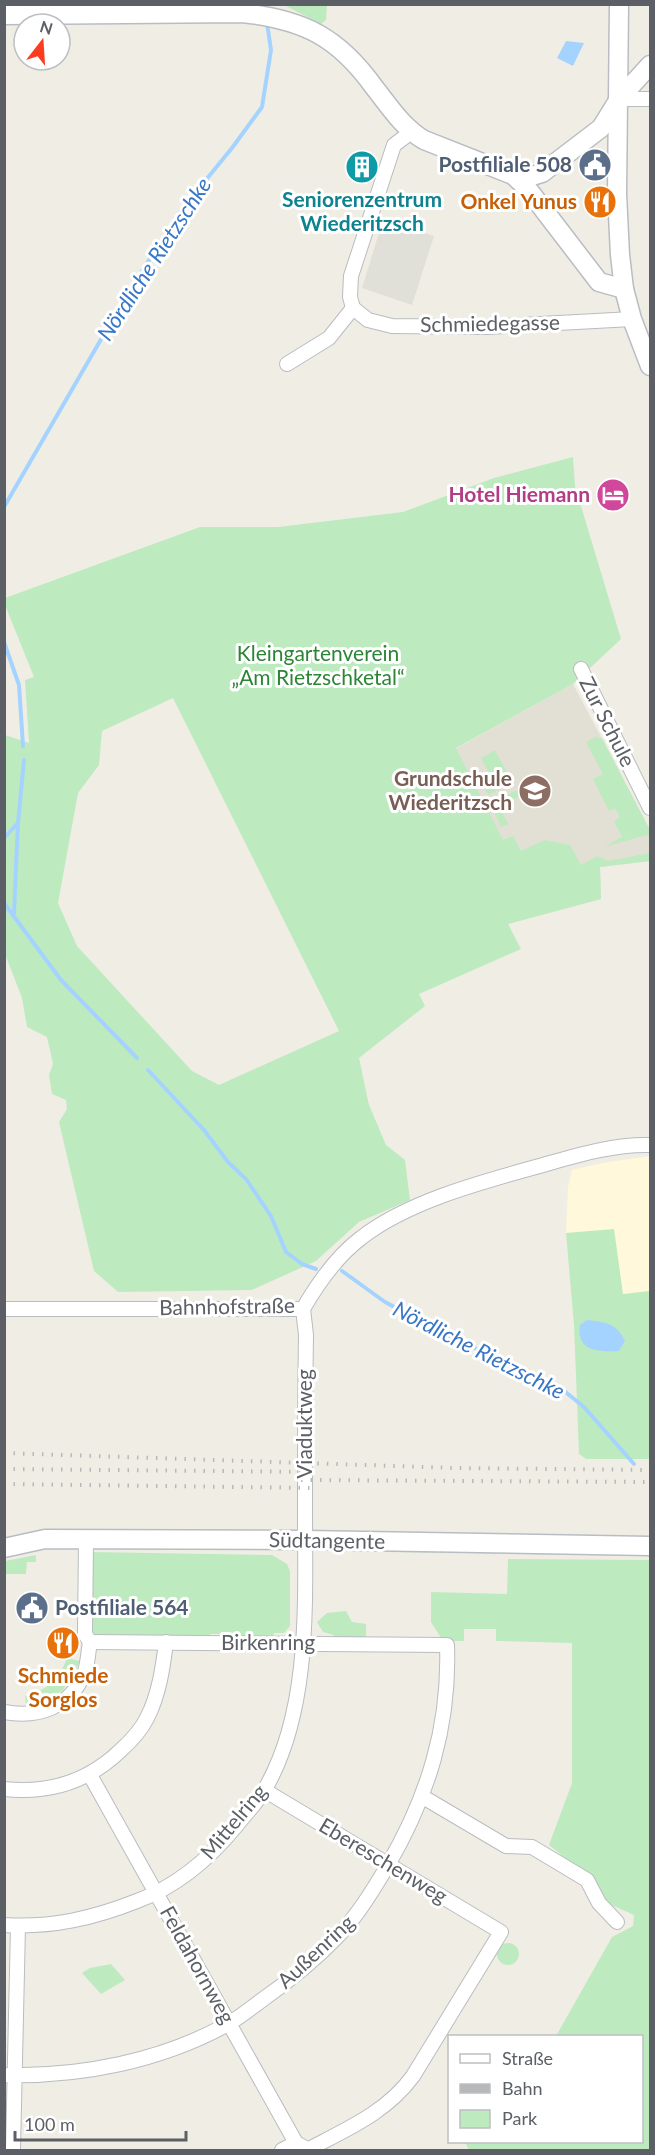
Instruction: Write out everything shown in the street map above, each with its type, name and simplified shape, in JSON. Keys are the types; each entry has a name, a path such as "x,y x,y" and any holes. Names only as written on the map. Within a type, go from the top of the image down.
{"street":[{"path":"619,4 617,194 624,289 632,319 646,342 651,366"},
{"path":"4,15 243,13 264,15 300,24 334,43 361,69 410,133 513,175 530,177 542,173 601,128 619,99 651,64"},
{"path":"619,99 651,99"},
{"path":"287,364 329,338 353,308 350,297 351,276 394,145 410,133"},
{"path":"513,175 526,188 599,282 624,289"},
{"name":"Schmiedegasse","path":"353,308 368,320 392,326 487,327 632,319"},
{"name":"Zur Schule","path":"581,669 651,808"},
{"name":"Bahnhofstraße","path":"4,1309 303,1309 325,1276 361,1237 419,1205 487,1182 584,1154 618,1146 651,1145"},
{"name":"Viaduktweg","path":"303,1309 306,1335 305,1540"},
{"name":"Südtangente","path":"4,1548 45,1539 305,1540 651,1546"},
{"path":"4,1712 21,1715 42,1712 60,1703 74,1689 84,1674 90,1642 85,1634 86,1540"},
{"name":"Mittelring","path":"11,1925 42,1925 87,1918 158,1893 194,1870 220,1847 264,1790 281,1756 300,1681 305,1540"},
{"name":"Birkenring","path":"90,1642 447,1645"},
{"path":"4,1789 39,1791 74,1782 90,1775 109,1761 126,1745 147,1718 160,1680 166,1642"},
{"name":"Außenring","path":"10,2075 67,2073 129,2063 186,2043 229,2024 282,1986 321,1953 355,1917 408,1832 423,1797 435,1758 445,1708 448,1674 447,1645"},
{"name":"Feldahornweg","path":"90,1775 296,2143"},
{"name":"Ebereschenweg","path":"264,1790 501,1932 413,2076 399,2094 377,2112 309,2150"},
{"path":"423,1797 506,1846 532,1847 587,1880 599,1903 617,1922"},
{"path":"11,1925 10,2075 13,2151"},
{"path":"282,2151 296,2143 309,2150"}],"shaded area":[{"path":"383,220 434,236 412,305 362,288"},
{"name":"Grundschule Wiederitzsch","path":"573,684 650,830 650,861 600,867 601,899 508,924 437,759"},
{"path":"650,1156 650,1291 623,1295 566,1233 568,1187 572,1170"}],"green space":[{"path":"284,5 327,5 326,20 321,24"},
{"name":"Kleingartenverein „Am Rietzschketal“","path":"573,457 575,486 621,639 573,684 456,748 503,840 513,836 521,851 544,840 570,845 581,865 597,856 608,861 650,853 650,861 600,867 601,899 508,924 521,949 419,994 425,1006 359,1058 369,1105 386,1145 405,1160 410,1200 359,1222 316,1261 252,1290 118,1292 94,1271 59,1122 67,1109 66,1100 52,1094 49,1075 53,1064 47,1037 27,1027 22,998 5,954 5,735 29,743 25,680 34,677 5,605 5,598 200,527 278,527 403,512 494,478","holes":["173,698 339,1031 219,1085 192,1071 77,946 58,903 78,793 99,765 102,731"]},
{"path":"595,737 602,738 650,834 604,847 622,837 614,821 620,817 615,808 609,811 593,779 603,774 586,742"},
{"path":"495,750 512,782 489,795 481,783 490,775 481,758"},
{"path":"520,789 523,795 499,806 508,824 501,827 490,803"},
{"path":"614,1229 623,1294 650,1291 650,1459 586,1459 579,1454 574,1325 566,1233"},
{"path":"397,1549 650,1552 650,1556 398,1552"},
{"path":"90,1552 272,1555 287,1564 290,1571 290,1626 284,1633 274,1633 273,1638 226,1638 226,1634 210,1634 209,1637 92,1636"},
{"path":"36,1555 36,1562 27,1562 26,1574 5,1574 5,1561"},
{"path":"508,1559 650,1560 650,2150 469,2150 466,2143 643,2143 643,2035 557,2035 612,1937 633,1926 634,1915 607,1903 594,1881 549,1845 572,1783 572,1643 496,1641 496,1629 464,1629 464,1641 443,1641 431,1622 431,1592 507,1594"},
{"path":"346,1611 352,1622 366,1624 366,1640 334,1639 334,1635 323,1632 317,1622 327,1613"},
{"path":"67,1658 80,1661 73,1675 76,1677 72,1684 68,1682 63,1690 54,1696 56,1700 48,1704 46,1700 26,1706 25,1696 40,1691 51,1683"},
{"path":"504,1943 512,1943 519,1950 519,1958 512,1965 504,1965 497,1958 497,1950"},
{"path":"111,1964 125,1980 101,1994 82,1973 90,1968"}],"water":[{"path":"566,41 584,43 573,66 557,58"},
{"path":"587,1320 605,1323 618,1330 625,1341 619,1351 597,1350 585,1345 580,1334 580,1325"}],"waterway":[{"name":"Nördliche Rietzschke","path":"4,507 129,291 183,208 262,107 271,50 267,23"},
{"name":"Nördliche Rietzschke","path":"4,642 19,685 23,746"},
{"name":"Nördliche Rietzschke","path":"4,838 18,823 24,760"},
{"name":"Nördliche Rietzschke","path":"14,913 18,823"},
{"name":"Nördliche Rietzschke","path":"4,903 61,980 137,1058"},
{"name":"Nördliche Rietzschke","path":"148,1070 204,1130 228,1162 246,1179 271,1216 286,1252 302,1264 316,1269"},
{"name":"Nördliche Rietzschke","path":"342,1271 385,1302 441,1332 563,1390 584,1407 634,1464"}],"railway":[{"path":"4,1453 455,1468 650,1470"},
{"path":"4,1469 315,1472"},
{"path":"301,1480 650,1482"},
{"path":"4,1484 313,1488"}],"place":[{"name":"Postfiliale 508","path":"595,165"},
{"name":"Seniorenzentrum Wiederitzsch","path":"362,167"},
{"name":"Onkel Yunus","path":"600,202"},
{"name":"Hotel Hiemann","path":"613,495"},
{"name":"Grundschule Wiederitzsch","path":"535,791"},
{"name":"Postfiliale 564","path":"32,1608"},
{"name":"Schmiede Sorglos","path":"63,1643"}]}
